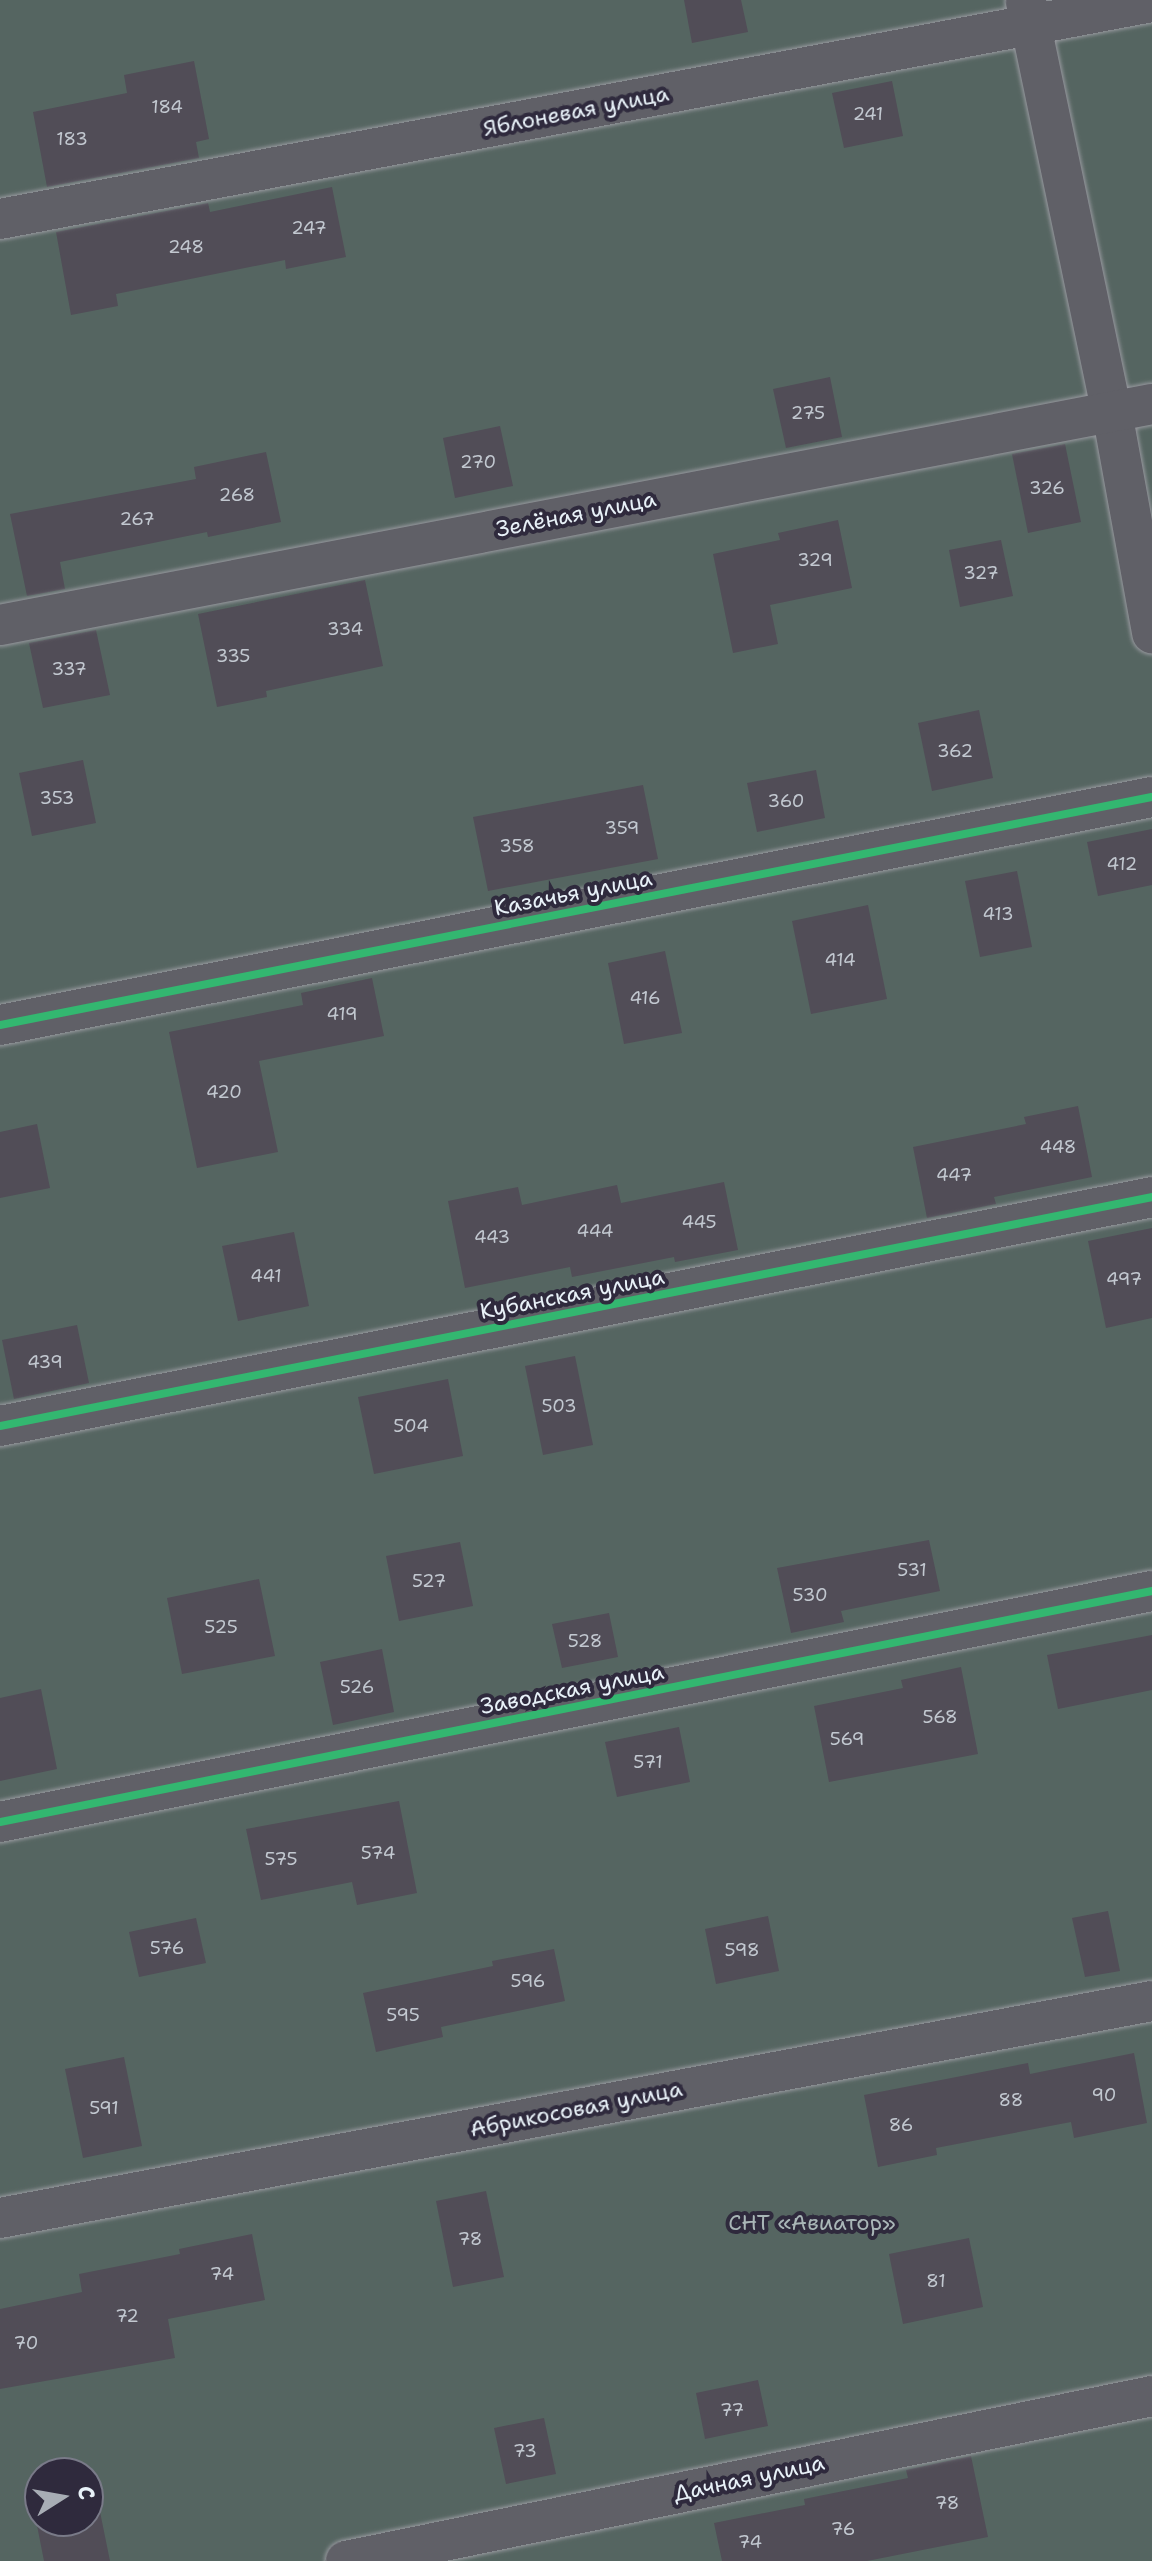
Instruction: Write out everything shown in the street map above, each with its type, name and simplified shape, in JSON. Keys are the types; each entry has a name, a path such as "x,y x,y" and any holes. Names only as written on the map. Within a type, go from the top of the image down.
{"street":[{"name":"Яблоневая улица","path":"0,219 1028,13 1152,2"},
{"path":"1028,13 1112,412 1152,633"},
{"name":"Зелёная улица","path":"0,625 1152,404"},
{"name":"Казачья улица","path":"0,1025 1152,797"},
{"name":"Кубанская улица","path":"0,1426 1152,1197"},
{"name":"Заводская улица","path":"0,1822 1152,1591"},
{"name":"Абрикосовая улица","path":"0,2218 1152,2001"},
{"name":"Дачная улица","path":"346,2561 1152,2396"}],"green space":[{"name":"СНТ «Авиатор»","path":"0,0 1152,0 1152,2561 0,2561"}],"building":[{"path":"684,0 741,0 748,32 692,43"},
{"path":"194,61 209,139 196,142 199,158 47,187 33,112 127,93 124,75"},
{"path":"892,81 903,136 844,148 832,93"},
{"path":"332,187 346,257 286,269 285,260 116,294 118,306 71,315 56,232 208,203 210,212"},
{"path":"830,377 842,437 786,448 773,389"},
{"path":"500,426 513,486 455,498 443,438"},
{"path":"1065,444 1081,522 1028,533 1012,454"},
{"path":"266,452 281,522 208,537 207,532 60,562 65,589 27,596 10,514 196,479 194,467"},
{"path":"838,520 852,588 770,605 778,644 733,653 713,554 780,540 778,533"},
{"path":"1001,540 1013,596 960,607 949,550"},
{"path":"365,580 383,666 266,691 267,697 217,707 198,614"},
{"path":"96,630 110,695 43,708 29,643"},
{"path":"979,710 993,778 932,791 918,723"},
{"path":"83,760 96,823 32,836 19,773"},
{"path":"816,770 825,818 757,832 747,783"},
{"path":"643,785 658,859 488,891 473,817"},
{"path":"1152,829 1152,885 1098,896 1087,842"},
{"path":"1017,871 1032,947 980,957 965,881"},
{"path":"868,905 887,999 811,1014 792,921"},
{"path":"665,951 682,1033 624,1044 608,963"},
{"path":"372,978 384,1036 259,1061 278,1152 197,1168 169,1032 303,1005 301,993"},
{"path":"1078,1106 1092,1177 994,1197 996,1204 927,1218 913,1147 1026,1124 1024,1117"},
{"path":"37,1124 50,1188 0,1198 0,1132"},
{"path":"724,1182 738,1250 675,1262 674,1257 572,1277 570,1267 465,1288 448,1201 518,1187 522,1205 617,1185 621,1203"},
{"path":"1152,1228 1152,1318 1106,1328 1088,1241"},
{"path":"294,1232 309,1306 238,1321 222,1246"},
{"path":"77,1325 89,1383 14,1399 2,1340"},
{"path":"575,1356 593,1445 543,1455 525,1366"},
{"path":"448,1379 463,1456 374,1474 358,1397"},
{"path":"929,1540 940,1591 841,1611 844,1622 791,1633 777,1568"},
{"path":"460,1542 473,1606 399,1621 386,1556"},
{"path":"259,1579 275,1656 182,1674 167,1598"},
{"path":"609,1613 618,1657 562,1668 552,1624"},
{"path":"1152,1635 1152,1690 1058,1709 1047,1655"},
{"path":"382,1649 394,1712 333,1725 320,1662"},
{"path":"961,1667 978,1754 829,1782 814,1706 903,1688 901,1680"},
{"path":"41,1689 57,1769 0,1781 0,1698"},
{"path":"679,1727 690,1782 617,1797 605,1742"},
{"path":"399,1801 417,1893 357,1905 352,1882 261,1900 246,1829"},
{"path":"1108,1911 1120,1971 1085,1977 1072,1918"},
{"path":"768,1916 779,1971 716,1984 705,1929"},
{"path":"196,1918 206,1963 139,1977 129,1932"},
{"path":"554,1949 565,2001 441,2027 443,2037 376,2052 363,1993 493,1966 492,1961"},
{"path":"1134,2053 1147,2123 1074,2138 1071,2122 936,2148 937,2155 878,2167 864,2095 1028,2063 1030,2074"},
{"path":"124,2057 142,2146 83,2158 65,2069"},
{"path":"486,2191 504,2277 453,2287 436,2201"},
{"path":"252,2234 265,2300 168,2319 175,2358 0,2389 0,2309 82,2292 79,2274 180,2254 179,2249"},
{"path":"969,2238 983,2307 903,2324 889,2254"},
{"path":"758,2380 768,2426 705,2439 696,2393"},
{"path":"544,2418 556,2474 506,2484 494,2428"},
{"path":"971,2456 988,2537 867,2561 722,2561 714,2523 805,2505 804,2499 908,2478 906,2470"},
{"path":"104,2531 110,2561 44,2561 39,2537 104,2537"}],"cycle path":[{"path":"0,1025 1152,797"},
{"path":"0,1426 1152,1197"},
{"path":"0,1822 1152,1591"}]}
